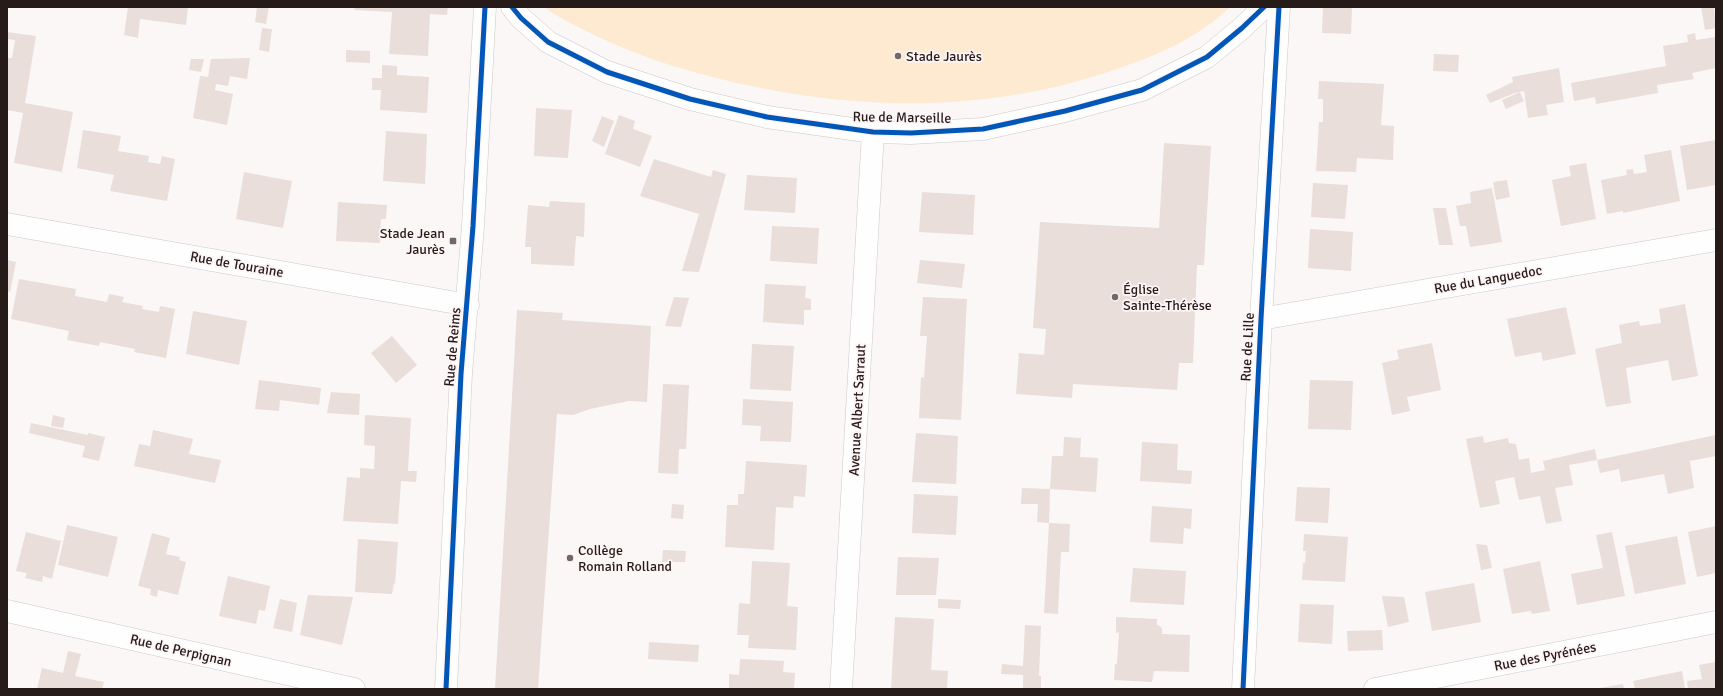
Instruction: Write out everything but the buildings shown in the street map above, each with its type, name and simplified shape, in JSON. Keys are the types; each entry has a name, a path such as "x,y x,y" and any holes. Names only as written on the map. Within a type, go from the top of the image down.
{"street":[{"name":"Rue de Reims","path":"446,689 461,374 468,305 485,7"},
{"name":"Rue de Marseille","path":"512,7 521,18 548,42 607,72 690,99 767,117 873,132 911,133 983,129 1065,111 1142,90 1207,57 1242,28 1264,7"},
{"name":"Rue de Lille","path":"1243,689 1261,319 1279,7"},
{"name":"Avenue Albert Sarraut","path":"841,689 873,132"},
{"name":"Rue de Touraine","path":"7,224 468,305"},
{"name":"Rue du Languedoc","path":"1261,319 1716,240"},
{"name":"Rue de Perpignan","path":"7,611 354,689"},
{"name":"Rue des Pyrénées","path":"1375,689 1716,622"}],"shaded area":[{"name":"Stade Jaurès","path":"544,7 1230,7 1205,28 1191,37 1147,58 1117,69 1062,85 1006,96 950,102 895,103 839,100 783,92 728,81 673,66 634,52 597,36 572,24"}],"cycle path":[{"path":"446,689 461,374 473,226 485,7"},
{"path":"512,7 521,18 548,42 607,72 690,99 767,117 873,132 911,133 983,129 1065,111 1142,90 1207,57 1242,28 1264,7"},
{"path":"1243,689 1261,319 1279,7"}],"place":[{"name":"Stade Jaurès","path":"898,56"},
{"name":"Stade Jean Jaurès","path":"453,241"},
{"name":"Église Sainte-Thérèse","path":"1115,297"},
{"name":"Collège Romain Rolland","path":"570,558"}]}
